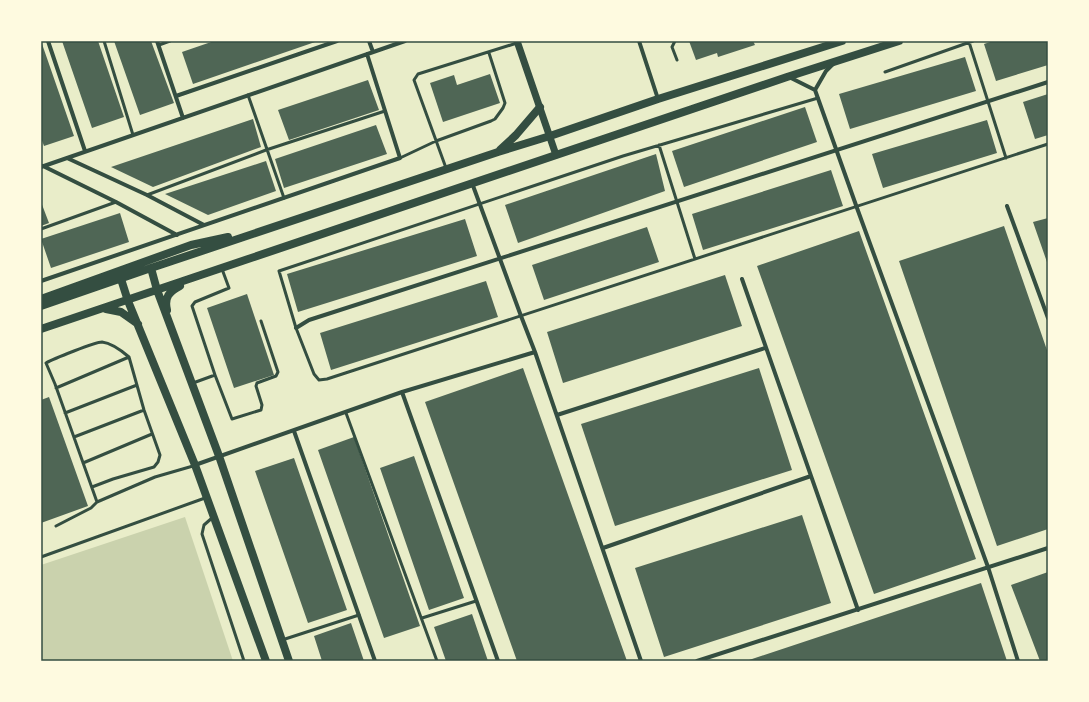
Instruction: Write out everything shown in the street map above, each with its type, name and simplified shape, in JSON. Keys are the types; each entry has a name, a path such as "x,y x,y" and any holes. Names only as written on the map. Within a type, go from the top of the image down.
{"main road":[{"path":"41,306 446,169 550,136 658,99 842,41"},
{"path":"41,329 787,77 899,41"},
{"path":"498,152 516,135 540,107"},
{"path":"41,299 191,245 279,225"},
{"path":"151,268 156,290 219,456 289,661"},
{"path":"170,324 165,304 166,297 171,292 198,276"},
{"path":"121,279 128,300 195,465 266,661"},
{"path":"102,309 121,312 138,325"}],"street":[{"path":"48,41 85,151"},
{"path":"176,96 337,41"},
{"path":"369,41 373,52"},
{"path":"42,165 405,41"},
{"path":"639,41 658,99"},
{"path":"517,42 556,155"},
{"path":"158,43 183,118"},
{"path":"41,282 400,158 367,54"},
{"path":"815,90 826,71 833,63"},
{"path":"787,77 815,90 988,567 1018,661"},
{"path":"296,328 309,320 1048,82"},
{"path":"66,158 147,195 204,225"},
{"path":"42,165 116,202 177,235"},
{"path":"472,183 521,316 536,352 641,661"},
{"path":"1007,206 1048,318"},
{"path":"742,280 858,610"},
{"path":"557,415 765,348"},
{"path":"195,465 402,392 536,352"},
{"path":"402,392 498,661"},
{"path":"294,431 376,661"},
{"path":"603,548 811,476"},
{"path":"697,661 1048,548"}],"lane":[{"path":"104,41 133,135"},
{"path":"158,43 170,41"},
{"path":"675,41 672,47 677,60"},
{"path":"885,72 973,41"},
{"path":"446,169 414,80 415,77 418,74 489,53 517,42"},
{"path":"969,42 1006,158"},
{"path":"400,158 436,141 495,119 503,108 504,102 489,53"},
{"path":"248,95 284,198"},
{"path":"818,98 659,145 480,203 279,271 296,328 314,374 319,380 327,379 695,259 857,208 1048,144"},
{"path":"147,195 266,150 385,111"},
{"path":"659,145 695,259"},
{"path":"41,229 116,202"},
{"path":"222,268 229,288 195,302 192,306 215,375 232,419 261,410 257,383 276,376 278,372 261,321"},
{"path":"41,366 60,356 101,342 111,345 129,357 144,410 160,454 158,462 154,467 92,487"},
{"path":"56,388 129,357"},
{"path":"46,364 97,502"},
{"path":"192,384 215,375"},
{"path":"65,413 137,385"},
{"path":"74,437 144,410"},
{"path":"346,412 437,661"},
{"path":"83,462 152,434"},
{"path":"56,526 91,508 97,502 155,477 195,465"},
{"path":"41,557 207,497"},
{"path":"214,516 204,525 202,534 244,661"},
{"path":"422,618 476,601"},
{"path":"281,640 359,615"}],"green space":[{"path":"185,517 233,661 41,661 41,565"}],"building":[{"path":"41,41 74,136 44,146 41,138"},
{"path":"62,41 98,41 124,117 92,128"},
{"path":"114,41 151,41 174,103 140,115"},
{"path":"214,41 318,41 193,84 182,52"},
{"path":"689,41 753,41 755,45 718,57 717,53 696,60"},
{"path":"993,41 1048,41 1048,65 996,81 984,44"},
{"path":"965,57 976,91 850,129 839,94"},
{"path":"490,74 500,103 443,122 430,83 454,75 457,85"},
{"path":"368,80 379,110 289,140 278,110"},
{"path":"1048,94 1048,135 1035,139 1023,102"},
{"path":"805,107 817,142 684,187 672,151"},
{"path":"253,119 261,147 153,187 111,167"},
{"path":"987,120 997,153 883,188 872,154"},
{"path":"376,125 387,154 284,188 275,159"},
{"path":"656,154 665,191 518,243 505,205"},
{"path":"266,161 276,191 208,215 165,194"},
{"path":"831,170 843,206 703,250 692,214"},
{"path":"41,202 49,223 41,226"},
{"path":"120,213 129,242 51,268 41,239"},
{"path":"1048,218 1048,265 1033,222"},
{"path":"465,219 477,256 298,312 287,274"},
{"path":"1004,226 1048,353 1048,529 997,546 899,261"},
{"path":"647,227 659,262 544,300 532,265"},
{"path":"859,231 976,559 874,594 757,266"},
{"path":"725,275 742,326 563,383 547,332"},
{"path":"486,281 498,317 331,370 320,333"},
{"path":"247,294 274,375 234,388 207,308"},
{"path":"523,368 627,661 517,661 425,402"},
{"path":"759,368 792,470 615,526 581,424"},
{"path":"49,397 88,506 41,523 41,400"},
{"path":"354,437 420,626 384,638 318,450"},
{"path":"414,456 464,598 429,610 380,468"},
{"path":"294,458 347,610 308,623 255,471"},
{"path":"802,515 831,603 664,657 635,568"},
{"path":"1048,572 1048,661 1040,661 1011,585"},
{"path":"981,583 1007,661 746,661"},
{"path":"472,614 488,661 446,661 434,627"},
{"path":"351,623 364,661 322,661 314,636"}]}
